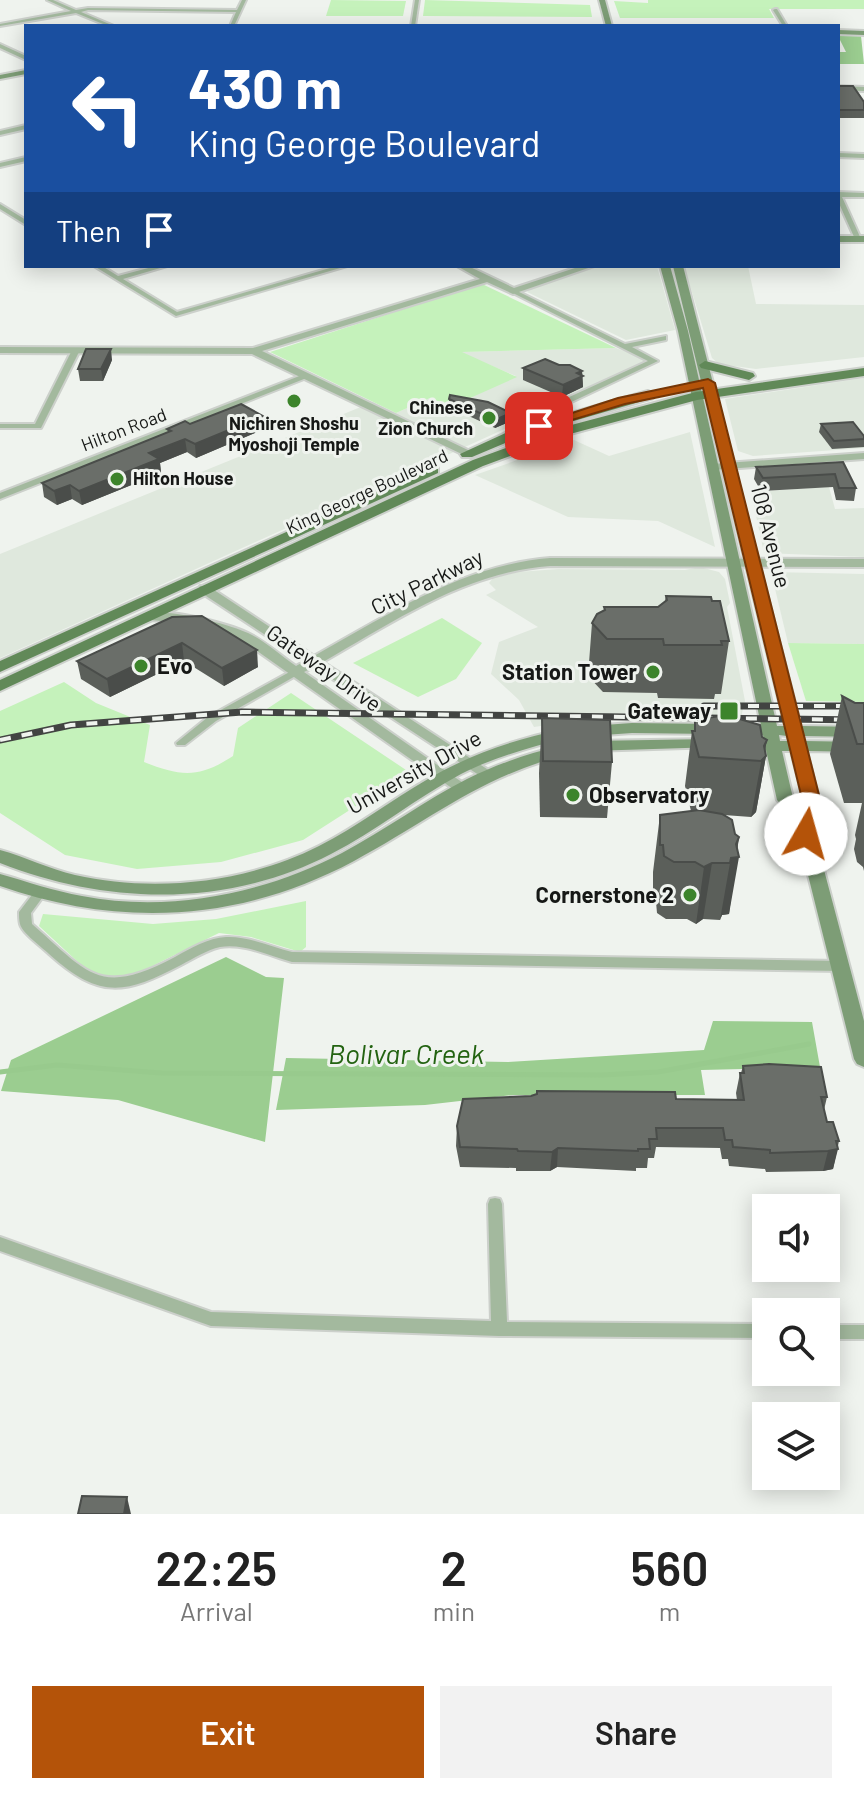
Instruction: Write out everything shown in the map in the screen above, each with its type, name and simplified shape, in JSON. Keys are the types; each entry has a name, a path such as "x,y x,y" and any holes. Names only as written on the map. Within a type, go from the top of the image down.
{"main road":[{"path":"602,0 608,24"},
{"path":"840,32 864,33"},
{"path":"0,77 24,72"},
{"path":"840,239 862,242"},
{"name":"108 Avenue","path":"666,268 728,466 796,738 811,799 802,817"},
{"name":"108 Avenue","path":"679,268 705,365 702,389 712,467 785,800 802,817 864,1059"},
{"name":"King George Boulevard","path":"0,686 478,463 565,431 749,376 864,362"},
{"path":"705,365 749,376"},
{"name":"King George Boulevard","path":"0,667 504,439 581,413 702,389 864,372"},
{"name":"University Drive","path":"0,880 39,894 84,903 153,908 209,903 264,892 308,877 349,857 454,782 468,764 527,743 567,733 632,728 771,738"},
{"name":"University Drive","path":"0,856 42,873 94,886 131,890 206,885 266,872 324,851 454,782 547,754 600,744 796,738 864,732"},
{"name":"University Drive","path":"796,738 864,747"}],"street":[{"path":"49,0 107,24"},
{"path":"139,10 146,0"},
{"path":"233,24 244,0"},
{"path":"413,24 417,0"},
{"path":"775,10 784,24"},
{"path":"0,25 76,11 239,11"},
{"path":"0,46 24,57"},
{"path":"840,88 864,89"},
{"path":"0,133 24,127"},
{"path":"840,155 864,156"},
{"path":"0,165 24,159"},
{"path":"840,194 864,195"},
{"path":"840,198 862,242"},
{"path":"2,209 24,222"},
{"path":"100,268 176,314 337,268"},
{"path":"117,278 156,268"},
{"path":"465,268 626,346 663,338"},
{"path":"513,291 584,268"},
{"path":"0,350 254,351 488,279"},
{"name":"King George Boulevard","path":"504,439 522,422 654,361 626,346"},
{"path":"0,426 38,426 76,350"},
{"path":"254,351 468,454"},
{"name":"Hilton Road","path":"0,496 305,377"},
{"path":"712,467 864,456"},
{"name":"City Parkway","path":"181,743 212,719 313,662 433,598 479,576 509,567 550,562 864,563"},
{"name":"Gateway Drive","path":"204,589 485,774"},
{"name":"Gateway Drive","path":"150,616 188,619 244,636 454,782"},
{"path":"39,894 25,912 26,926 90,981 117,985 139,981 197,951 226,942 292,957 840,966"},
{"path":"495,1204 499,1329"},
{"path":"0,1244 211,1319 499,1329 752,1331"},
{"path":"840,1332 864,1332"}],"shaded area":[{"path":"594,268 658,268 675,330 626,340 527,292 536,286"},
{"path":"685,268 748,268 756,304 864,305 864,357 756,369 719,364 712,358"},
{"path":"616,348 646,359 648,364 0,658 0,554 373,402 396,413 430,398 516,376 459,352"},
{"path":"864,378 864,448 753,456 738,451 725,399"},
{"path":"690,432 715,547 658,521 568,517 475,475 574,440 609,456"},
{"path":"829,487 835,509 864,508 864,557 764,553 751,492"},
{"path":"700,567 719,572 725,579 730,603 727,607 745,701 741,717 631,712 534,727 519,700 491,674 499,642 538,627 486,595 496,590 489,583 493,578 518,572 558,569 685,570"},
{"path":"771,572 864,574 864,644 788,643"}],"green space":[{"path":"331,0 406,1 403,16 326,16"},
{"path":"425,0 590,5 592,17 423,16"},
{"path":"648,0 864,0 864,9 769,9 774,18 620,18 614,1 648,3"},
{"path":"840,36 861,36 864,64 840,64 840,52 846,52"},
{"path":"482,284 616,348 462,352 517,377 450,407 430,398 396,413 270,352"},
{"path":"442,618 482,643 456,679 418,697 353,663"},
{"path":"788,643 864,644 864,702 806,701"},
{"path":"64,682 96,703 150,725 144,762 169,770 200,772 233,756 238,728 291,693 409,772 303,840 221,862 137,869 65,855 0,813 0,711"},
{"path":"306,901 306,947 300,952 251,937 219,933 126,979 93,976 39,926 43,914 153,924 216,919"},
{"path":"226,957 266,977 284,978 265,1142 118,1100 1,1091 11,1060"},
{"path":"713,1021 812,1022 820,1067 701,1070 705,1095 513,1095 425,1105 276,1110 286,1058 508,1062 704,1050"}],"building":[{"path":"840,86 853,86 864,102 864,110 840,110"},
{"path":"86,349 111,349 101,369 78,369"},
{"path":"545,359 559,365 570,365 582,371 577,373 583,376 563,385 523,368"},
{"path":"450,395 488,402 511,413 495,420 449,399"},
{"path":"241,404 263,416 195,444 185,439 149,453 159,459 79,491 70,485 54,491 42,483 171,431 167,429 185,421 190,424"},
{"path":"853,422 864,439 834,441 821,424"},
{"path":"843,462 856,488 839,488 835,474 763,478 756,467"},
{"path":"666,596 711,597 712,601 720,601 729,641 721,641 722,645 664,645 663,639 607,639 592,623 597,614 605,610 604,607 658,607 667,600"},
{"path":"202,616 257,650 222,668 182,643 107,679 77,661 172,617"},
{"path":"842,696 855,703 864,703 864,744 857,744"},
{"path":"726,715 760,725 762,737 767,740 764,746 766,756 761,761 699,757 692,731 695,731 695,720"},
{"path":"542,718 610,720 612,762 543,761"},
{"path":"699,810 722,814 732,820 735,834 739,837 736,844 739,857 731,858 730,863 712,863 704,867 695,862 674,862 664,856 663,845 660,845 660,815"},
{"path":"743,1066 821,1067 827,1097 821,1097 827,1122 833,1122 839,1141 836,1141 838,1149 770,1153 770,1150 733,1147 732,1140 725,1140 723,1128 656,1128 657,1139 649,1139 650,1149 638,1151 558,1148 552,1152 460,1147 457,1126 463,1099 531,1096 537,1091 675,1092 676,1099 744,1100 740,1073 744,1073"},
{"path":"82,1496 127,1497 124,1514 78,1514"}],"waterway":[{"name":"Bolivar Creek","path":"0,1072 57,1065 161,1073 602,1075 658,1072 809,1044"}],"railway":[{"path":"704,706 864,706"},
{"path":"0,740 71,725 242,712 864,720"}],"place":[{"name":"Nichiren Shoshu Myoshoji Temple","path":"294,401"},
{"name":"Chinese Zion Church","path":"489,418"},
{"name":"Hilton House","path":"117,479"},
{"name":"Evo","path":"141,666"},
{"name":"Station Tower","path":"653,672"},
{"name":"Gateway","path":"729,711"},
{"name":"Observatory","path":"573,795"},
{"name":"Cornerstone 2","path":"690,895"}],"route":[{"path":"539,426 622,401 708,383 811,799 802,817 806,834"}]}
